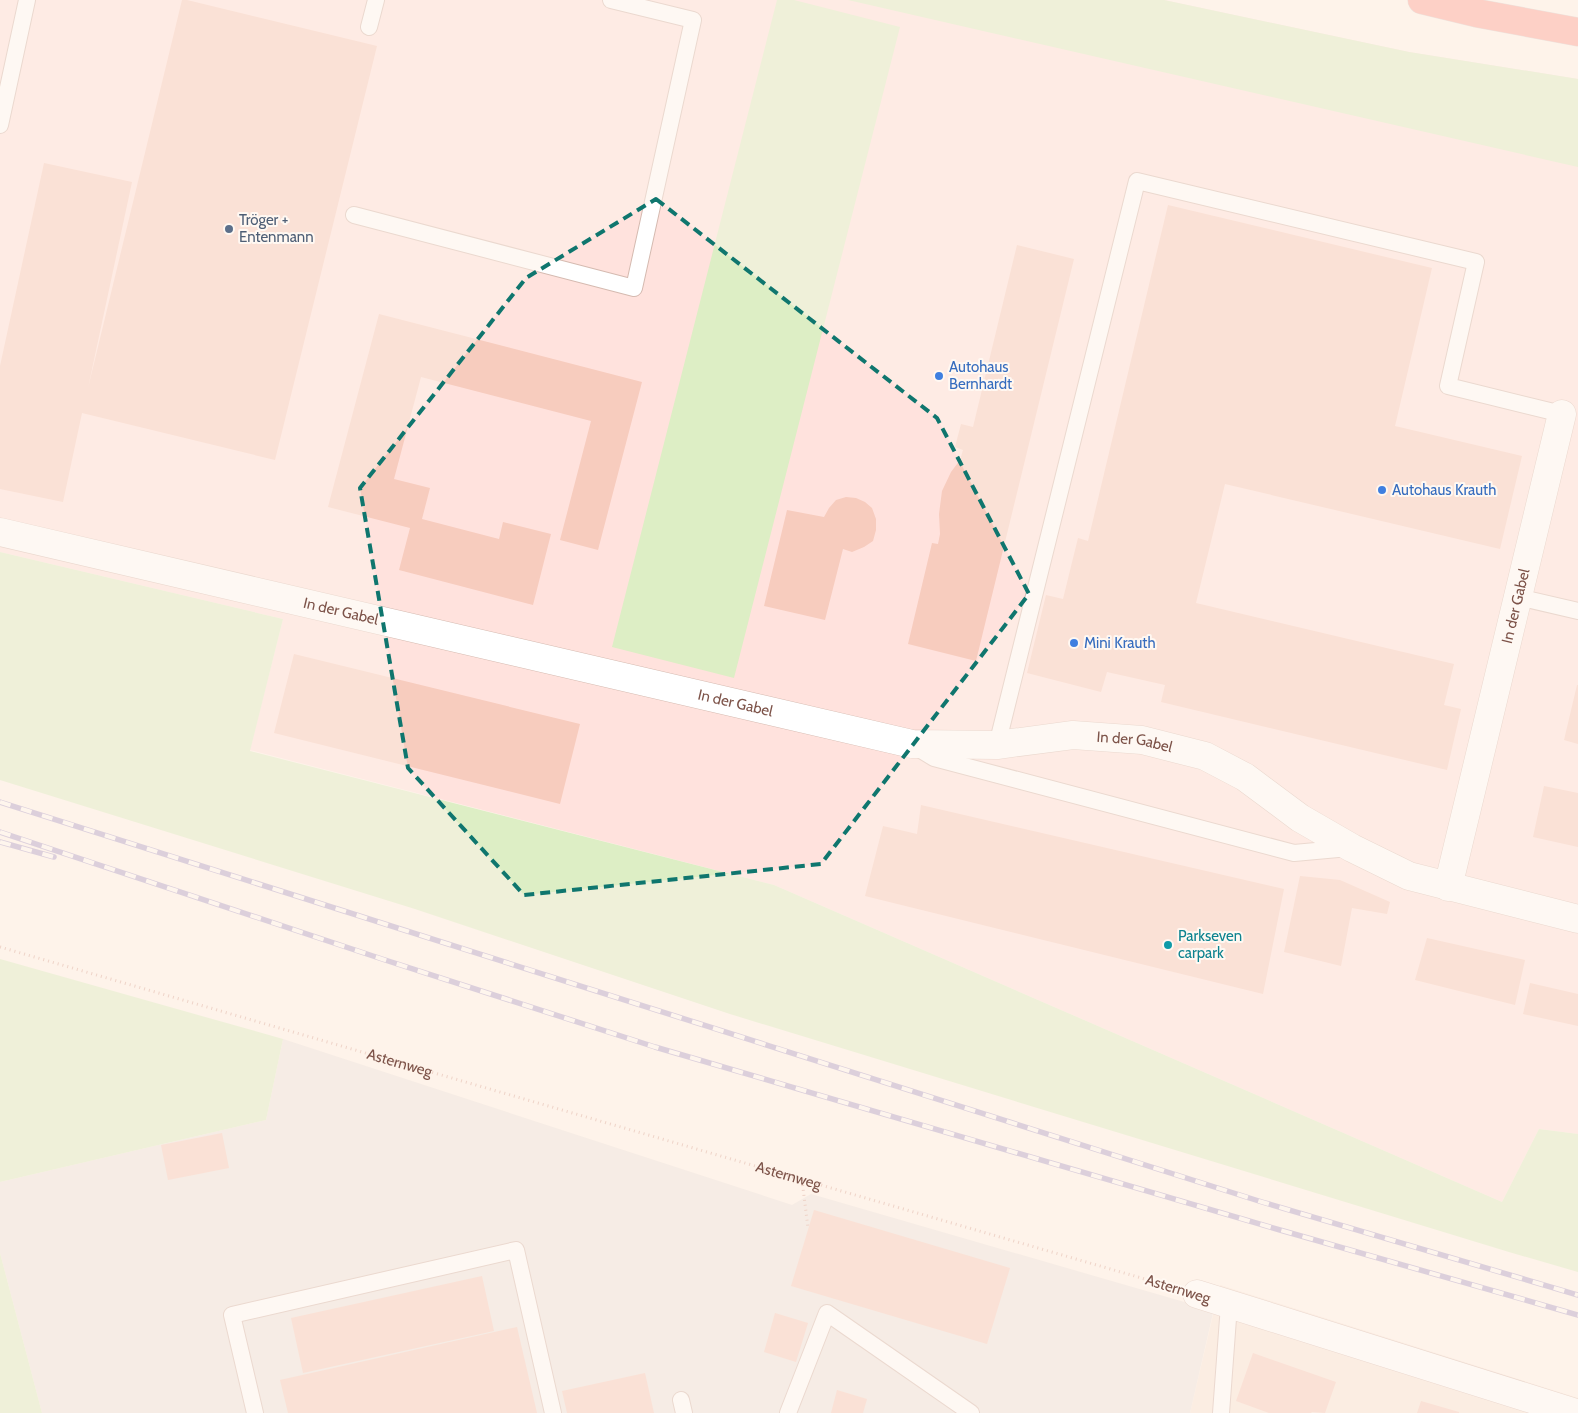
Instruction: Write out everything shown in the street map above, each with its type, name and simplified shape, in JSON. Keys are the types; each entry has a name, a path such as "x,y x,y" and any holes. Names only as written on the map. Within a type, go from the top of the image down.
{"highway":[{"path":"1422,0 1476,13 1578,32"}],"street":[{"name":"In der Gabel","path":"1448,887 1562,414"},
{"name":"In der Gabel","path":"0,532 912,744 997,745 1073,735 1142,740 1204,756 1245,777 1300,818 1352,848 1409,876 1578,919"},
{"name":"Asternweg","path":"1197,1294 1576,1413"}],"lane":[{"path":"0,125 5,86 27,0"},
{"path":"369,27 376,0"},
{"path":"354,215 634,288 693,20 611,0"},
{"path":"997,745 1137,181 1476,262 1448,386 1562,414"},
{"path":"1518,597 1578,611"},
{"path":"912,744 934,758 1294,853 1352,848"},
{"path":"255,1413 232,1314 516,1250 553,1413"},
{"path":"1221,1413 1230,1305"},
{"path":"788,1413 827,1313 971,1413"}],"path":[{"name":"Asternweg","path":"0,947 1197,1294"},
{"path":"802,1180 808,1228"}],"highlighted area":[{"path":"656,199 937,418 1029,594 821,864 524,895 408,768 360,488 526,278"}],"shaded area":[{"path":"0,0 1164,0 1409,52 1578,79 1578,1134 1539,1129 1502,1202 774,885 250,750 283,619 0,552"},
{"path":"283,1039 792,1205 811,1194 1205,1308 1213,1313 1190,1413 42,1413 0,1253 0,1182 266,1120"},
{"path":"1220,1285 1578,1398 1578,1413 1190,1413"}],"green space":[{"path":"777,0 794,0 900,27 734,678 612,647"},
{"path":"848,0 1164,0 1409,52 1578,79 1578,167"},
{"path":"0,552 283,619 250,751 774,885 1502,1202 1539,1129 1578,1134 1578,1272 730,1014 415,909 0,780"},
{"path":"0,959 283,1039 266,1120 0,1182"},
{"path":"0,1253 42,1413 0,1413"}],"building":[{"name":"Tröger + Entenmann","path":"182,0 377,46 275,460 82,413 63,502 0,489 0,366 44,163 132,182 88,388"},
{"name":"Autohaus Krauth","path":"1168,205 1432,268 1395,426 1522,456 1500,549 1225,484 1196,603 1454,664 1444,705 1461,709 1447,770 1161,702 1165,685 1107,672 1101,692 1027,673 1046,595 1063,599 1078,538 1088,541"},
{"path":"1017,245 1074,259 976,661 908,644 932,543 938,544 942,491 951,472 960,460 963,450 955,447 961,424 973,427"},
{"path":"379,314 642,382 598,550 560,540 591,421 421,377 394,479 430,488 422,519 499,539 503,522 551,534 533,605 399,570 410,528 328,507"},
{"path":"846,497 856,498 872,508 876,519 876,530 873,541 864,547 852,552 843,549 825,620 764,606 787,510 824,517 836,500"},
{"path":"294,654 580,724 560,804 274,733"},
{"path":"1578,685 1578,744 1564,740"},
{"path":"1544,786 1578,793 1578,847 1533,837"},
{"name":"Parkseven carpark","path":"921,805 1284,889 1263,994 865,896 883,826 917,834"},
{"path":"1300,876 1340,880 1390,902 1387,914 1352,908 1341,966 1284,952"},
{"path":"1427,938 1525,960 1515,1005 1415,980"},
{"path":"1530,983 1578,994 1578,1026 1523,1014"},
{"path":"222,1133 229,1168 168,1180 161,1145"},
{"path":"814,1210 1010,1268 987,1344 791,1286"},
{"path":"482,1276 494,1331 303,1373 291,1318"},
{"path":"775,1313 808,1323 796,1362 764,1352"},
{"path":"517,1327 537,1413 288,1413 280,1380"},
{"path":"1253,1353 1336,1382 1325,1413 1269,1413 1236,1401"},
{"path":"645,1373 654,1413 567,1413 562,1391"},
{"path":"837,1390 867,1399 863,1413 831,1413"},
{"path":"1421,1401 1459,1412 1459,1413 1417,1413"}],"railway":[{"path":"0,802 1262,1202 1578,1295"},
{"path":"0,832 382,959 655,1047 1578,1315"},
{"path":"0,842 54,857"}],"place":[{"name":"Tröger + Entenmann","path":"229,229"},
{"name":"Autohaus Bernhardt","path":"939,376"},
{"name":"Autohaus Krauth","path":"1382,490"},
{"name":"Mini Krauth","path":"1074,643"},
{"name":"Parkseven carpark","path":"1168,945"}]}
